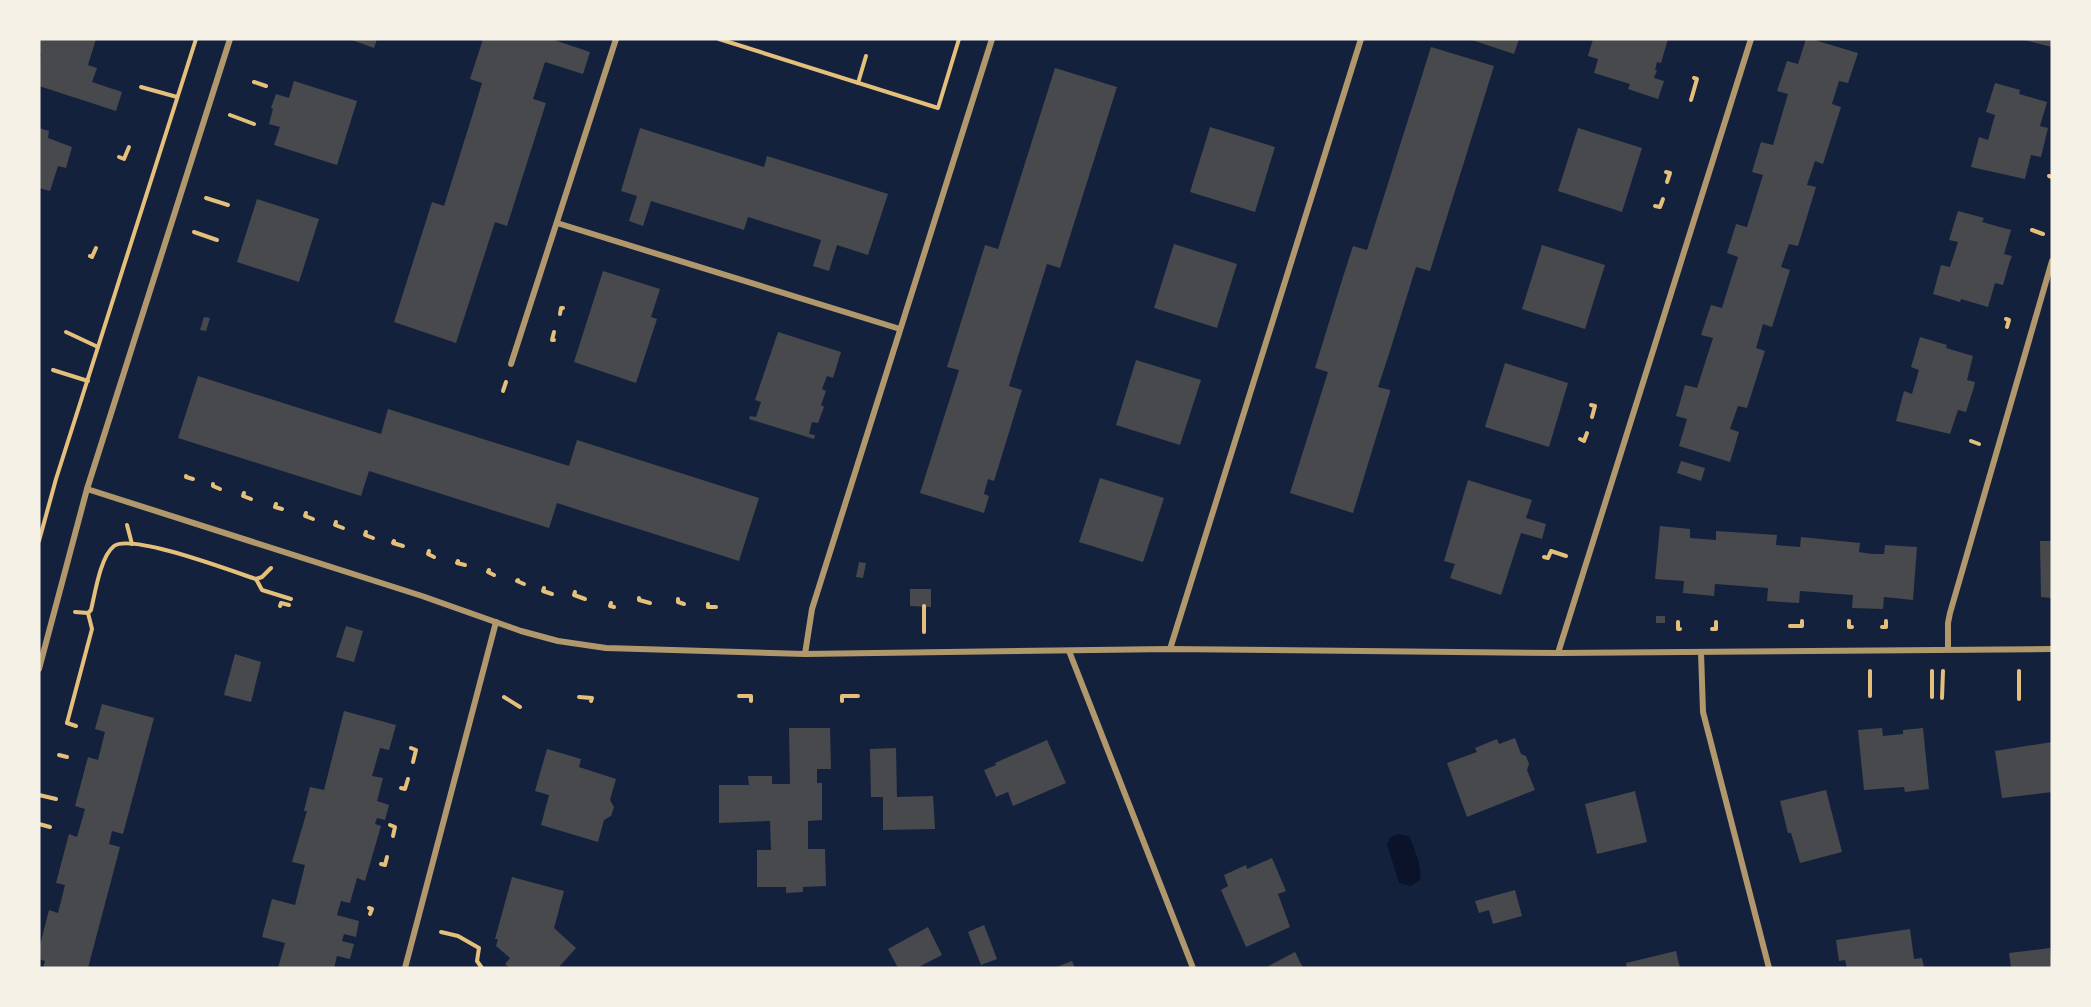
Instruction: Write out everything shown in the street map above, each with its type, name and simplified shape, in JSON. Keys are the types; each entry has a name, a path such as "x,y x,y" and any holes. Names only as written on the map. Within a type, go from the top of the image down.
{"street":[{"path":"39,669 87,489 230,39"},
{"path":"511,364 616,39"},
{"path":"805,654 812,609 992,39"},
{"path":"1170,649 1361,39"},
{"path":"1558,653 1751,39"},
{"path":"556,223 900,329"},
{"path":"1948,649 1950,613 2052,261"},
{"path":"87,489 558,641 606,648 805,654 1170,649 1558,653 2052,649"},
{"path":"405,968 496,622"},
{"path":"1069,651 1193,968"},
{"path":"1701,652 1703,712 1769,968"}],"path":[{"path":"39,541 56,479 196,39"},
{"path":"718,39 938,108 959,39"},
{"path":"858,83 866,56"},
{"path":"1691,100 1697,79 1694,78"},
{"path":"254,82 266,86"},
{"path":"141,87 177,97"},
{"path":"230,115 254,124"},
{"path":"119,157 124,159 129,147"},
{"path":"1666,172 1670,173 1667,182"},
{"path":"206,198 228,205"},
{"path":"1655,206 1660,207 1663,199"},
{"path":"2032,230 2043,234"},
{"path":"194,232 217,240"},
{"path":"90,256 92,257 96,248"},
{"path":"560,314 561,308 564,308"},
{"path":"2006,319 2009,320 2007,327"},
{"path":"66,332 98,346"},
{"path":"554,332 552,340 554,340"},
{"path":"53,370 88,381"},
{"path":"1591,405 1595,406 1592,417"},
{"path":"1580,439 1584,441 1587,433"},
{"path":"186,476 193,479"},
{"path":"213,484 220,489"},
{"path":"244,493 243,496 251,499"},
{"path":"276,504 275,507 282,509"},
{"path":"306,513 305,516 313,519"},
{"path":"127,521 132,544"},
{"path":"336,522 335,525 343,528"},
{"path":"366,532 365,535 373,538"},
{"path":"394,541 393,543 403,546"},
{"path":"88,613 91,610 101,570 112,548 119,544 172,551 256,579 262,590 291,599"},
{"path":"429,551 428,554 435,557"},
{"path":"458,561 457,563 465,565"},
{"path":"489,570 488,572 494,575"},
{"path":"518,580 524,584"},
{"path":"544,588 543,591 552,594"},
{"path":"576,592 574,596 585,599"},
{"path":"639,598 639,600 650,603"},
{"path":"678,599 678,602 684,604"},
{"path":"280,606 280,603 289,605"},
{"path":"708,604 708,607 716,607"},
{"path":"73,612 88,613"},
{"path":"76,726 67,723 92,629 88,613"},
{"path":"1790,626 1802,626 1802,621"},
{"path":"1849,621 1849,627 1859,627"},
{"path":"1876,627 1887,627 1886,621"},
{"path":"1678,622 1678,629 1690,628"},
{"path":"1706,629 1716,629 1716,622"},
{"path":"2019,649 2019,699"},
{"path":"738,696 751,696 751,701"},
{"path":"842,701 842,696 858,696"},
{"path":"504,697 520,706"},
{"path":"579,697 592,698 591,701"},
{"path":"411,748 416,750 413,762"},
{"path":"59,755 67,757"},
{"path":"401,788 405,789 408,779"},
{"path":"39,795 56,799"},
{"path":"39,824 50,827"},
{"path":"390,825 395,826 393,836"},
{"path":"381,864 386,866 387,857"},
{"path":"369,908 372,909 370,914"},
{"path":"441,932 458,936 479,948 477,961 482,968"}],"water":[{"path":"1399,834 1409,836 1419,864 1420,880 1411,886 1399,883 1387,845 1390,837"}],"building":[{"path":"39,39 96,39 88,65 97,68 92,82 122,92 116,111 39,86 41,54 39,54"},
{"path":"349,39 377,39 374,48"},
{"path":"483,39 551,39 590,52 583,74 545,62 533,99 546,103 507,226 495,222 456,343 394,322 432,202 444,206 482,83 470,79"},
{"path":"1469,39 1519,39 1514,54"},
{"path":"1593,39 1668,39 1661,63 1657,62 1655,70 1657,70 1654,78 1664,81 1658,99 1628,89 1630,84 1594,73 1598,59 1588,56"},
{"path":"1806,39 1858,53 1848,83 1839,81 1832,104 1841,107 1823,164 1815,161 1807,185 1816,187 1798,246 1789,244 1781,267 1790,270 1772,327 1763,324 1756,348 1765,351 1747,408 1738,406 1730,429 1739,432 1730,462 1679,446 1687,419 1676,416 1685,385 1697,388 1713,338 1701,335 1711,305 1722,308 1738,257 1727,253 1736,224 1747,227 1763,175 1752,172 1761,142 1773,145 1788,94 1777,91 1787,61 1798,64"},
{"path":"2052,39 2052,47 2024,40"},
{"path":"1431,47 1494,66 1430,271 1416,267 1378,387 1390,390 1390,392 1353,513 1290,493 1328,372 1315,368 1343,277 1353,246 1367,250"},
{"path":"1055,68 1117,87 1060,268 1047,264 1018,356 1009,386 1022,390 994,481 988,479 984,494 989,496 984,513 920,493 959,370 947,367 985,245 998,249"},
{"path":"294,81 357,101 337,165 274,145 280,127 269,124 273,109 271,108 276,94 289,98"},
{"path":"1995,83 2020,90 2019,94 2047,102 2040,126 2048,128 2041,157 2031,155 2025,179 1971,167 1979,137 1988,140 1995,115 1986,112"},
{"path":"1210,127 1275,147 1255,212 1190,192"},
{"path":"39,128 49,131 48,138 72,147 66,168 58,166 50,191 39,188"},
{"path":"640,128 764,167 767,156 888,194 868,255 837,245 829,271 813,266 821,240 748,217 744,230 651,201 643,226 629,221 637,196 621,191"},
{"path":"1578,128 1642,148 1622,212 1558,191"},
{"path":"257,199 319,219 299,282 237,262"},
{"path":"1958,211 1984,218 1982,222 2011,230 2004,254 2012,256 2003,285 1995,283 1988,307 1933,294 1941,265 1950,267 1958,242 1949,240"},
{"path":"1174,244 1237,264 1217,328 1154,308"},
{"path":"1542,245 1605,265 1585,329 1522,309"},
{"path":"603,271 660,289 651,317 657,319 636,383 574,362"},
{"path":"204,317 210,318 206,331 200,330"},
{"path":"778,332 841,352 833,378 827,376 822,389 826,391 821,405 824,407 818,423 812,422 809,434 815,435 814,439 749,419 750,416 756,417 761,402 755,400"},
{"path":"1920,337 1973,356 1967,380 1975,382 1973,390 1966,412 1958,410 1950,434 1896,421 1904,391 1912,394 1919,370 1911,367"},
{"path":"1136,360 1201,380 1180,445 1116,425"},
{"path":"1505,363 1568,383 1549,447 1485,427"},
{"path":"198,376 381,434 388,409 569,466 577,440 759,498 739,561 557,503 549,528 369,471 361,496 178,438"},
{"path":"1681,461 1705,468 1701,481 1677,473"},
{"path":"1100,478 1164,498 1143,562 1079,542"},
{"path":"1468,480 1532,500 1526,518 1546,524 1542,539 1521,533 1501,595 1450,578 1455,564 1444,561"},
{"path":"1660,526 1690,529 1690,538 1716,540 1716,531 1777,535 1776,545 1787,546 1800,547 1801,537 1860,543 1859,552 1872,554 1884,554 1885,545 1917,547 1913,600 1884,597 1883,609 1852,608 1853,595 1800,591 1799,603 1767,601 1768,588 1715,584 1714,596 1683,593 1684,581 1655,579"},
{"path":"2040,541 2052,541 2052,598 2041,597"},
{"path":"859,562 866,563 863,578 856,577"},
{"path":"910,589 931,589 931,607 910,606"},
{"path":"1656,616 1665,616 1665,623 1656,623"},
{"path":"346,626 363,631 354,662 336,657"},
{"path":"235,654 261,662 251,702 224,695"},
{"path":"102,704 154,718 123,834 112,831 109,844 120,847 88,968 43,968 45,961 39,959 39,949 49,910 58,913 65,885 56,883 69,834 77,837 85,809 75,806 88,757 98,760 105,732 95,729"},
{"path":"344,711 396,725 389,750 380,748 372,776 383,778 377,801 389,805 385,820 377,818 375,824 381,826 365,881 357,878 350,903 341,901 337,915 359,921 356,937 344,934 342,941 354,944 350,959 337,956 334,968 278,968 285,943 262,937 272,899 295,905 305,865 292,862 307,811 304,811 310,787 324,790"},
{"path":"789,728 830,728 831,769 817,769 817,783 822,783 822,820 808,821 808,849 825,849 826,886 803,887 803,892 786,893 786,887 757,887 757,850 771,850 770,821 719,823 719,785 749,785 748,776 772,776 772,784 790,784"},
{"path":"1882,728 1883,736 1903,734 1903,730 1923,728 1929,789 1905,792 1904,787 1864,790 1858,730"},
{"path":"1515,738 1521,754 1526,756 1529,764 1527,770 1535,790 1467,817 1447,763 1477,752 1475,748 1497,739 1499,744"},
{"path":"1047,740 1066,783 1013,806 1008,792 996,797 984,770"},
{"path":"2052,742 2052,792 2002,798 1995,751"},
{"path":"896,748 897,797 933,796 935,829 883,830 883,797 871,797 870,749"},
{"path":"547,749 581,759 579,767 616,779 610,800 614,807 611,816 604,820 598,842 541,825 549,795 535,791"},
{"path":"1826,790 1842,852 1800,863 1791,833 1788,833 1780,801"},
{"path":"1635,791 1647,842 1597,854 1585,804"},
{"path":"1272,858 1286,891 1278,894 1290,927 1246,947 1221,890 1228,886 1224,875 1246,865 1247,869"},
{"path":"512,877 564,891 554,928 576,948 558,968 510,968 505,964 510,958 496,946 498,939 495,939"},
{"path":"1515,890 1522,916 1493,924 1489,910 1479,913 1475,901"},
{"path":"984,925 997,959 981,965 968,932"},
{"path":"928,927 942,955 917,968 898,968 888,949"},
{"path":"1910,929 1914,959 1922,958 1924,968 1847,968 1845,960 1839,961 1836,940"},
{"path":"2050,948 2052,968 2011,968 2009,953"},
{"path":"1676,951 1680,968 1627,968 1626,963"},
{"path":"1295,952 1303,968 1265,968"},
{"path":"1072,961 1075,968 1054,968"}]}
